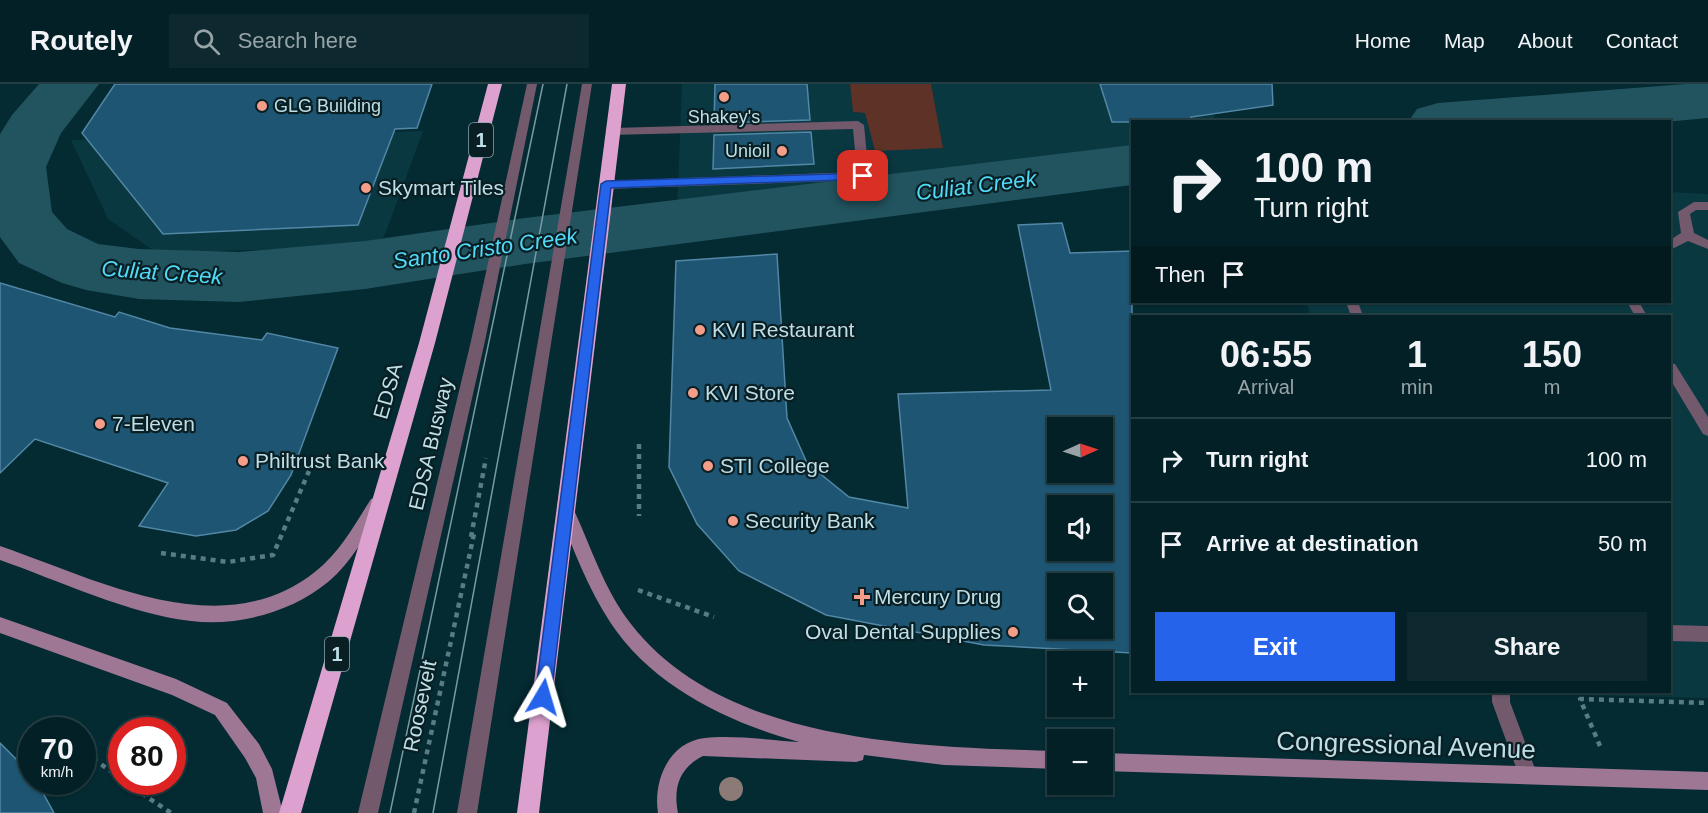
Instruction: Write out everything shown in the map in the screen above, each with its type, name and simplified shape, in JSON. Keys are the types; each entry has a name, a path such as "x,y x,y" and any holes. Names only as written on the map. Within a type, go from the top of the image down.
{"highway":[{"name":"EDSA","path":"290,813 427,343 495,84"},
{"path":"528,813 566,511 585,336 618,84"}],"main road":[{"path":"0,553 171,611 235,612 289,599 321,577 337,563 351,545 383,494"},
{"path":"566,511 590,568 627,631 643,649 689,686 710,699 766,723 845,743 934,757"},
{"path":"0,625 176,688 221,709 252,751 268,786 273,813"},
{"path":"668,813 665,790 673,767 691,751 703,747 726,746 934,757 1047,760"},
{"name":"Congressional Avenue","path":"1113,762 1708,781"}],"lane":[{"name":"EDSA Busway","path":"368,813 478,341 532,84"},
{"path":"467,813 587,84"},
{"path":"606,187 863,176 858,125 613,132"},
{"path":"1688,235 1684,212 1694,206 1708,207"},
{"path":"1688,235 1708,245"},
{"path":"1671,245 1688,235"},
{"path":"1671,370 1708,429"},
{"path":"1671,633 1708,634"},
{"path":"1498,695 1528,774"}],"path":[{"path":"639,444 639,516"},
{"path":"458,605 486,455"},
{"path":"161,553 228,562 273,555 309,471"},
{"path":"458,605 473,536"},
{"path":"638,590 714,617"},
{"name":"Roosevelt","path":"414,813 458,605"},
{"path":"1613,778 1580,699 1708,703"},
{"path":"144,795 171,813"}],"shaded area":[{"path":"682,84 850,84 853,112 865,113 875,150 943,148 931,84 1198,84 1216,120 1131,120 1131,148 949,178 677,209"},
{"path":"850,84 931,84 943,148 875,151 865,113 853,112"},
{"path":"423,131 386,232 378,246 157,253 108,219 71,140"},
{"path":"1671,192 1708,194 1708,698 1495,693 1671,693 1671,315 1311,315 1306,303 1671,303"}],"building":[{"path":"115,84 432,84 417,128 395,129 358,225 163,234 82,133"},
{"path":"715,84 807,84 810,120 714,123"},
{"path":"1100,84 1272,84 1273,105 1191,117 1192,120 1112,122"},
{"name":"Unioil","path":"811,132 814,164 713,169 714,135"},
{"path":"1062,223 1070,253 1131,251 1131,653 984,645 826,615 739,571 697,524 669,467 676,261 777,254 787,418 807,463 849,497 908,508 898,394 1051,390 1018,225"},
{"path":"0,283 115,317 119,312 170,328 262,340 267,333 338,348 291,475 268,511 236,530 196,536 139,526 168,483 35,439 0,473"},
{"path":"0,743 18,761 18,795 44,795 54,813 0,813"}],"waterway":[{"name":"Santo Cristo Creek","path":"70,84 33,128 15,167 20,217 43,246 86,266 139,274 239,277 365,265 525,241 1068,175 1131,165"},
{"name":"Culiat Creek","path":"1463,120 1708,100"}],"tram line":[{"path":"390,813 543,84"},
{"path":"433,813 567,84"}],"place":[{"name":"Shakey's","path":"724,97"},
{"name":"GLG Building","path":"262,106"},
{"name":"Unioil","path":"782,151"},
{"name":"Skymart Tiles","path":"366,188"},
{"name":"KVI Restaurant","path":"700,330"},
{"name":"KVI Store","path":"693,393"},
{"name":"7-Eleven","path":"100,424"},
{"name":"Philtrust Bank","path":"243,461"},
{"name":"STI College","path":"708,466"},
{"name":"Security Bank","path":"733,521"},
{"name":"Mercury Drug","path":"862,597"},
{"name":"Oval Dental Supplies","path":"1013,632"}],"route":[{"path":"543,697 585,336 606,184 863,176"}]}
